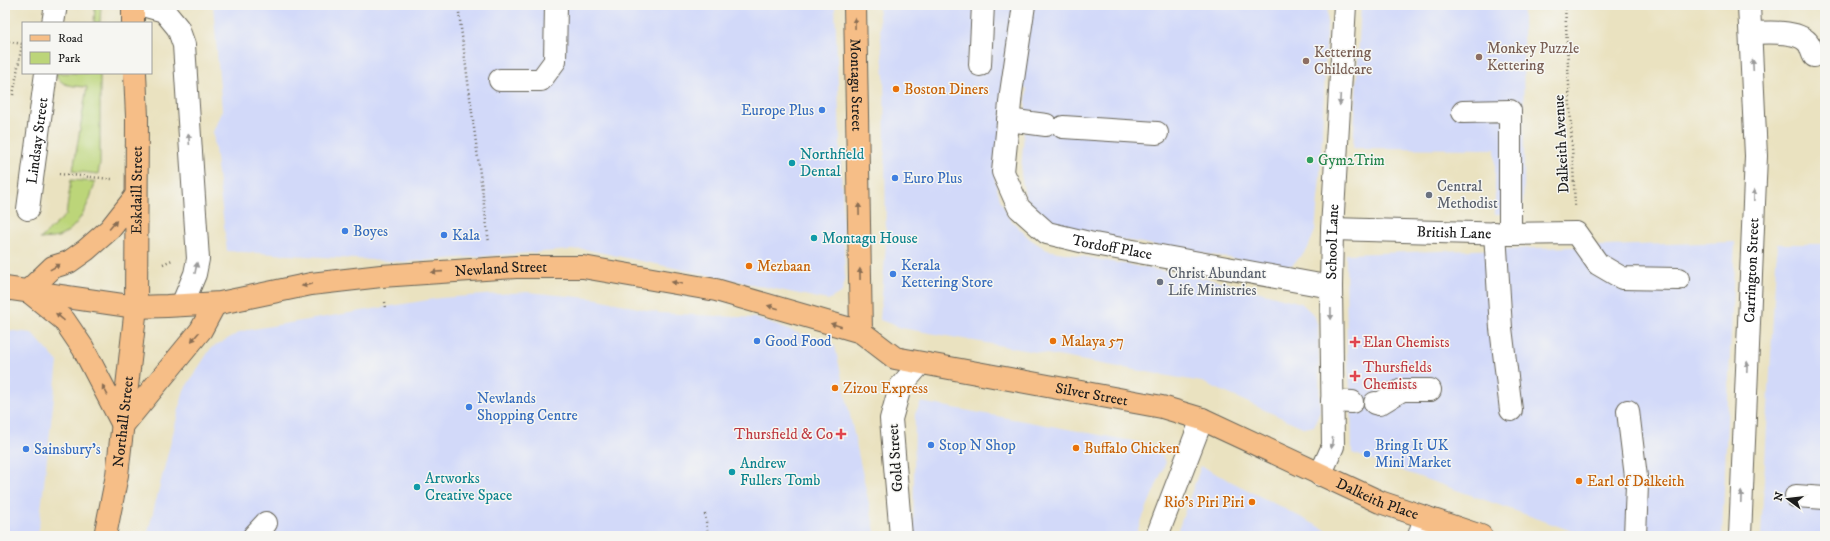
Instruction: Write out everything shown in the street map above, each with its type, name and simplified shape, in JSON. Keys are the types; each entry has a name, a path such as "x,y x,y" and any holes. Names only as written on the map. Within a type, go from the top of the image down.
{"main road":[{"path":"133,5 133,22"},
{"name":"Montagu Street","path":"855,5 861,332"},
{"name":"Eskdaill Street","path":"135,74 136,307"},
{"path":"136,196 110,229 86,250 68,262 53,267 28,291 64,320 83,348 123,424 201,330 215,304"},
{"name":"Newland Street","path":"5,288 136,307 215,304 246,299 311,284 381,276 492,269 583,267 716,290 861,332"},
{"name":"Northall Street","path":"105,536 117,475 136,307"},
{"name":"Silver Street","path":"861,332 895,358 920,364 1162,407 1202,419 1320,475"},
{"name":"Dalkeith Place","path":"1320,475 1380,502 1422,527 1470,534"}],"street":[{"path":"53,22 56,5"},
{"path":"142,5 164,12 178,28 184,45 198,259 195,274 182,305"},
{"path":"500,80 541,80 555,61 556,5"},
{"path":"980,65 983,5"},
{"name":"Tordoff Place","path":"1024,5 1011,93 1003,172 1019,208 1047,233 1097,244 1331,287"},
{"name":"School Lane","path":"1320,475 1333,446 1342,402 1331,287 1332,229 1345,5"},
{"name":"Carrington Street","path":"1740,536 1756,156 1749,5"},
{"path":"1751,34 1785,33 1799,36 1809,44 1814,56"},
{"name":"Lindsay Street","path":"28,209 46,74"},
{"path":"1463,112 1510,111 1503,233 1502,328 1511,410"},
{"path":"1008,120 1055,126 1156,133"},
{"name":"British Lane","path":"1332,229 1576,233"},
{"path":"1576,233 1598,264 1622,278 1678,279"},
{"name":"Gold Street","path":"901,536 890,419 900,388 920,364"},
{"path":"1375,403 1379,404 1402,390 1430,390"},
{"path":"1628,411 1637,485 1635,536"},
{"path":"1157,536 1202,419"},
{"path":"1796,496 1825,498"}],"path":[{"path":"458,5 492,269"},
{"name":"Dalkeith Avenue","path":"1565,5 1576,233"},
{"path":"5,41 22,44 13,95 5,93"},
{"path":"33,171 103,179"},
{"path":"705,514 708,536"}],"shaded area":[{"path":"213,5 835,5 845,275 842,292 828,300 584,249 404,262 227,251 213,132 222,110"},
{"path":"878,5 1328,5 1320,177 1315,231 1307,250 1292,265 1282,267 1060,229 1035,211 1025,195 1021,174 1027,88 1006,87 995,180 1000,199 1009,218 1030,239 1047,250 1223,282 1301,303 1314,315 1318,326 1320,411 1314,426 1305,428 1202,382 902,328 880,320 886,244 884,76"},
{"path":"1361,5 1523,5 1524,184 1522,220 1512,222 1512,214 1495,214 1495,149 1353,148"},
{"path":"1735,242 1722,536 1586,536 1352,453 1351,397 1347,356 1346,254"},
{"path":"1777,244 1825,244 1825,536 1761,536"},
{"name":"Newlands Shopping Centre","path":"527,292 598,299 660,313 755,318 835,346 876,536 147,536 184,390 211,348 242,331 440,298"},
{"name":"Sainsbury's","path":"5,330 32,333 58,362 38,536 5,536"},
{"path":"921,402 1154,445 1166,462 1135,536 913,536 915,414"},
{"path":"1201,466 1310,522 1338,536 1176,536"}],"green space":[{"path":"95,5 101,5 100,22 94,22"},
{"path":"56,74 100,74 100,164 98,174 73,171 87,87 68,85 60,81"},
{"path":"71,180 95,182 87,206 78,221 65,233 56,238 40,239 66,215"}],"place":[{"name":"Monkey Puzzle Kettering","path":"1479,57"},
{"name":"Kettering Childcare","path":"1306,61"},
{"name":"Boston Diners","path":"896,89"},
{"name":"Europe Plus","path":"822,110"},
{"name":"Gym2Trim","path":"1310,160"},
{"name":"Northfield Dental","path":"792,163"},
{"name":"Euro Plus","path":"895,178"},
{"name":"Central Methodist","path":"1429,195"},
{"name":"Boyes","path":"345,231"},
{"name":"Kala","path":"444,235"},
{"name":"Montagu House","path":"814,238"},
{"name":"Mezbaan","path":"749,266"},
{"name":"Kerala Kettering Store","path":"893,274"},
{"name":"Christ Abundant Life Ministries","path":"1160,282"},
{"name":"Good Food","path":"757,341"},
{"name":"Malaya 57","path":"1053,341"},
{"name":"Elan Chemists","path":"1355,342"},
{"name":"Thursfields Chemists","path":"1355,376"},
{"name":"Zizou Express","path":"835,388"},
{"name":"Newlands Shopping Centre","path":"469,407"},
{"name":"Thursfield & Co","path":"841,434"},
{"name":"Stop N Shop","path":"931,445"},
{"name":"Buffalo Chicken","path":"1076,448"},
{"name":"Sainsbury's","path":"26,449"},
{"name":"Bring It UK Mini Market","path":"1367,454"},
{"name":"Andrew Fullers Tomb","path":"732,472"},
{"name":"Earl of Dalkeith","path":"1579,481"},
{"name":"Artworks Creative Space","path":"417,487"},
{"name":"Rio's Piri Piri","path":"1252,502"}]}
